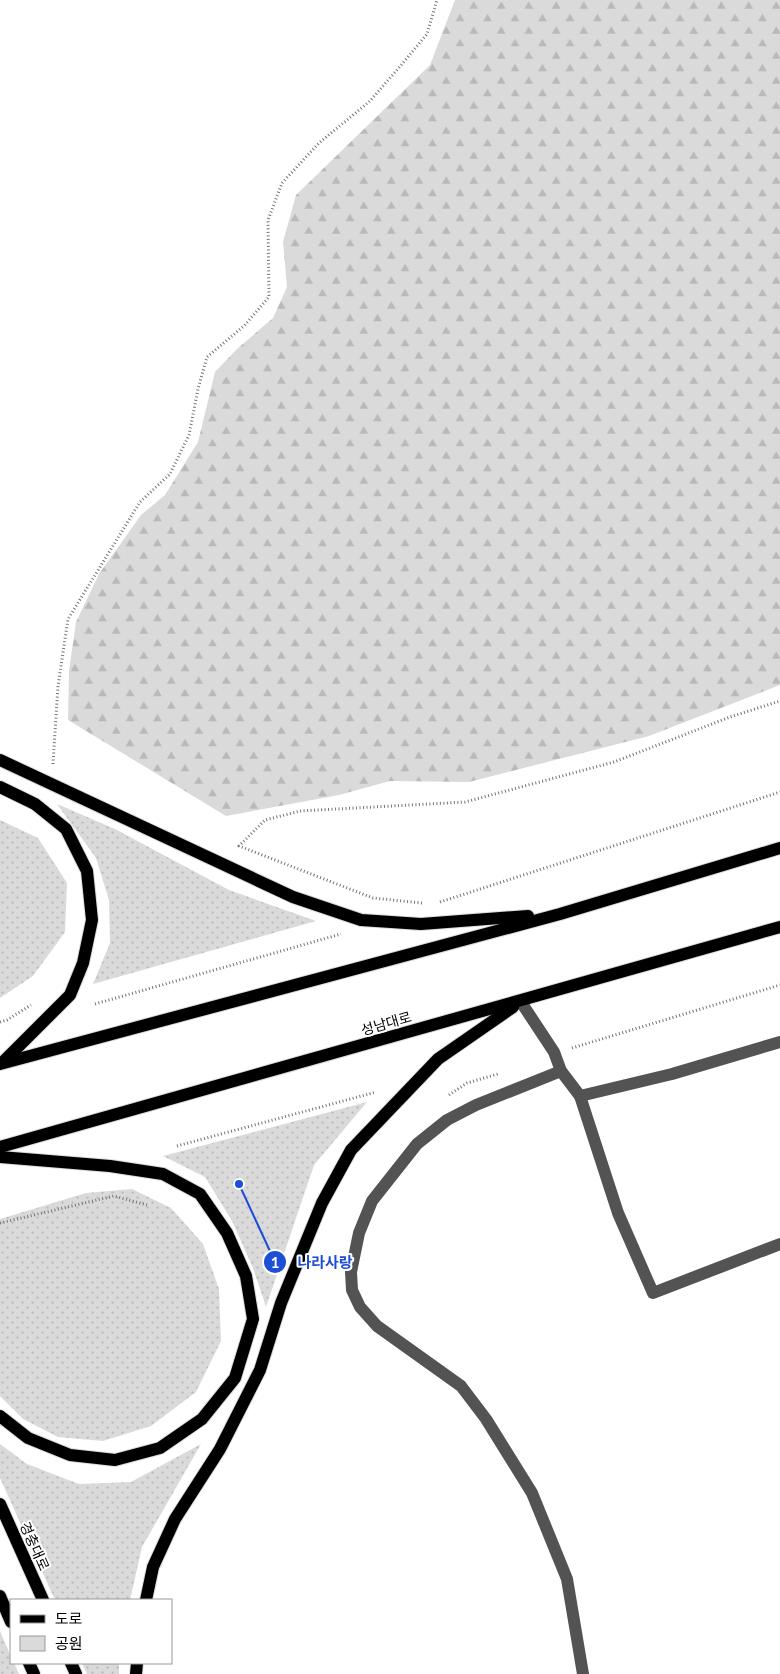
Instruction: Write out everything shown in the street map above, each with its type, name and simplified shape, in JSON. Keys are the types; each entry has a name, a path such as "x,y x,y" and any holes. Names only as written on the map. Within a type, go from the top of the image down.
{"main road":[{"path":"0,760 293,897 361,920 421,924 560,914"},
{"path":"0,787 35,804 66,829 87,871 92,920 83,963 70,995 1,1064"},
{"path":"1,1064 560,914 780,848"},
{"name":"성남대로","path":"0,1147 521,1002 780,927"},
{"path":"146,1599 153,1567 176,1519 220,1449 260,1370 281,1303 318,1212 351,1150 438,1059 521,1002"},
{"path":"0,1157 110,1166 162,1174 200,1194 228,1233 246,1276 253,1319 235,1378 202,1419 160,1448 115,1460 70,1455 28,1438 0,1416"},
{"name":"경충대로","path":"0,1504 43,1599"},
{"path":"0,1596 10,1620"}],"lane":[{"path":"521,1002 554,1052 561,1071 580,1096 618,1213 653,1293 780,1244"},
{"path":"580,1096 672,1074 780,1042"},
{"path":"561,1071 476,1105 447,1120 417,1144 372,1201 359,1233 351,1272 352,1290 360,1307 377,1326 461,1386 486,1419 532,1493 567,1579 583,1674"}],"path":[{"path":"52,784 58,686 68,619 140,502 170,474 189,436 198,389 207,357 244,326 269,296 268,220 282,183 319,143 370,101 403,63 427,34 437,0"},
{"path":"425,903 373,898 239,846 265,820 300,811 465,802 614,762 730,717 780,701"},
{"path":"434,904 780,792"},
{"path":"95,1004 346,932"},
{"path":"554,1052 780,985"},
{"path":"0,1022 7,1020 39,1000"},
{"path":"443,1099 467,1084 505,1071"},
{"path":"177,1146 376,1092"},
{"path":"0,1223 114,1196 147,1205"}],"green space":[{"path":"455,0 780,0 780,685 649,736 469,782 390,781 339,795 226,816 68,720 69,671 76,622 99,574 141,515 165,495 198,442 215,372 237,349 273,318 287,287 283,242 296,195 430,65"},
{"path":"57,804 115,829 229,890 316,921 93,984 110,943 109,900 96,858"},
{"path":"0,820 38,838 67,883 65,932 33,976 0,998"},
{"path":"367,1102 314,1165 266,1307 253,1268 232,1221 205,1177 163,1156"},
{"path":"132,1189 171,1208 203,1244 219,1289 221,1341 196,1392 151,1426 103,1441 58,1437 23,1419 0,1396 0,1219 86,1193"},
{"path":"0,1444 27,1464 79,1484 131,1482 201,1444 142,1547 130,1599 55,1599 0,1478"},
{"path":"0,1631 10,1655 10,1664 14,1664 19,1674 0,1674"},
{"path":"82,1664 119,1664 119,1674 87,1674"}],"place":[{"name":"나라사랑","path":"239,1184"}]}
